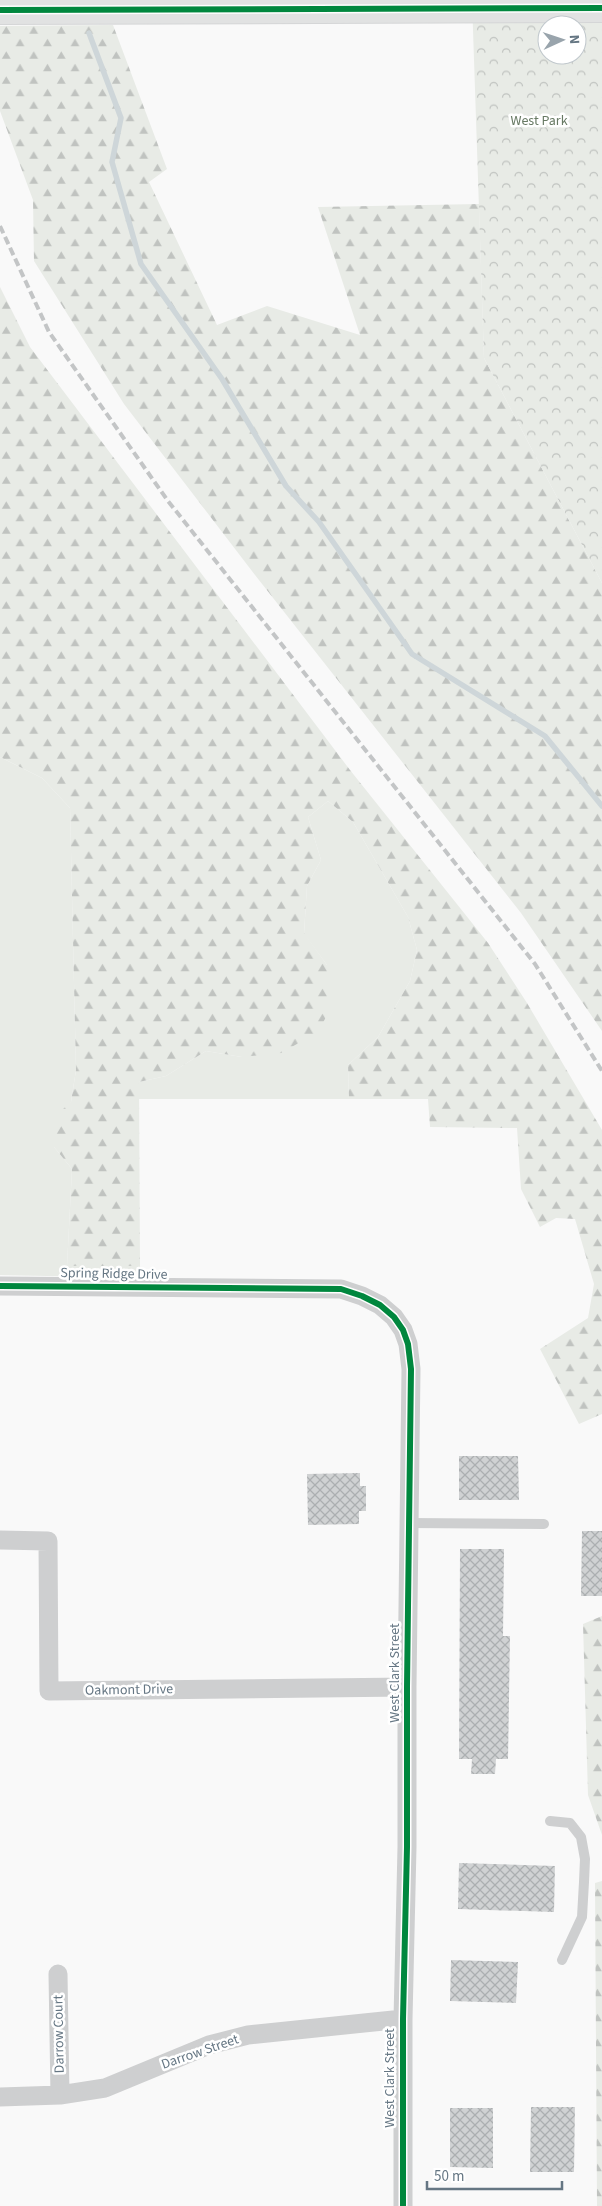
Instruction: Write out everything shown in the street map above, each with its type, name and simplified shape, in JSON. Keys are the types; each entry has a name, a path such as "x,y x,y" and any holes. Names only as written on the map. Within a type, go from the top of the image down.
{"street":[{"path":"0,10 602,8"},
{"name":"Spring Ridge Drive","path":"0,1286 228,1288"},
{"name":"West Clark Street","path":"228,1288 341,1289 380,1305 394,1317 403,1330 408,1344 411,1369 407,1687 408,1838 403,2019 403,2206"},
{"name":"Oakmont Drive","path":"0,1540 48,1541 49,1691 407,1687"},
{"name":"Darrow Court","path":"58,1974 60,2095"},
{"name":"Darrow Street","path":"0,2097 60,2095 105,2088 209,2046 248,2036 403,2019"}],"lane":[{"path":"410,1524 544,1524"},
{"path":"550,1821 570,1823 581,1837 585,1859 582,1916 562,1960"}],"green space":[{"name":"West Park","path":"472,0 602,0 602,583 484,358"},
{"path":"113,25 167,169 149,182 217,325 267,306 360,335 318,207 479,204 484,358 602,583 602,1031 521,913 255,575 124,404 34,261 33,200 0,111 0,26"},
{"path":"0,287 30,347 350,770 488,943 527,1003 602,1130 602,1414 579,1424 540,1349 588,1318 594,1284 575,1219 556,1218 540,1227 521,1189 517,1128 430,1127 428,1099 349,1099 348,1065 378,1037 410,981 417,950 408,917 353,822 328,801 308,817 321,860 307,886 304,933 327,965 335,1000 318,1032 281,1053 242,1057 206,1051 166,1076 139,1082 140,1266 67,1266 72,1169 54,1147 54,1117 71,1102 76,1070 70,808 42,778 0,757"},
{"path":"0,757 42,778 70,808 76,1070 71,1102 54,1147 72,1169 67,1266 140,1266 141,1278 0,1275"},
{"path":"328,801 353,822 408,917 417,950 410,981 378,1037 348,1065 349,1099 139,1099 139,1082 166,1076 206,1051 242,1057 327,965 304,934 307,886 321,860 308,817"},
{"path":"602,1616 602,1835 588,1795 583,1624"},
{"path":"602,1881 602,2206 597,2206 595,1883"}],"building":[{"path":"459,1456 518,1456 519,1500 459,1500"},
{"path":"360,1473 360,1486 366,1486 366,1511 359,1511 359,1524 308,1525 307,1474"},
{"path":"582,1531 602,1531 602,1596 581,1596"},
{"path":"460,1549 504,1549 503,1636 510,1636 508,1759 496,1759 495,1774 471,1774 472,1759 459,1759"},
{"path":"459,1863 555,1866 554,1912 458,1909"},
{"path":"451,1960 518,1962 516,2003 450,2001"},
{"path":"531,2107 575,2107 574,2172 530,2172"},
{"path":"450,2108 493,2108 493,2168 450,2167"}],"waterway":[{"path":"89,33 121,118 112,162 141,264 222,379 286,486 319,522 412,654 545,736 602,806"}],"railway":[{"path":"0,226 49,332 168,501 535,964 602,1071"}],"cycle path":[{"path":"0,10 602,8"},
{"path":"0,1286 341,1289 380,1305 394,1317 403,1330 408,1344 411,1369 407,1847 403,2019 403,2206"}]}
